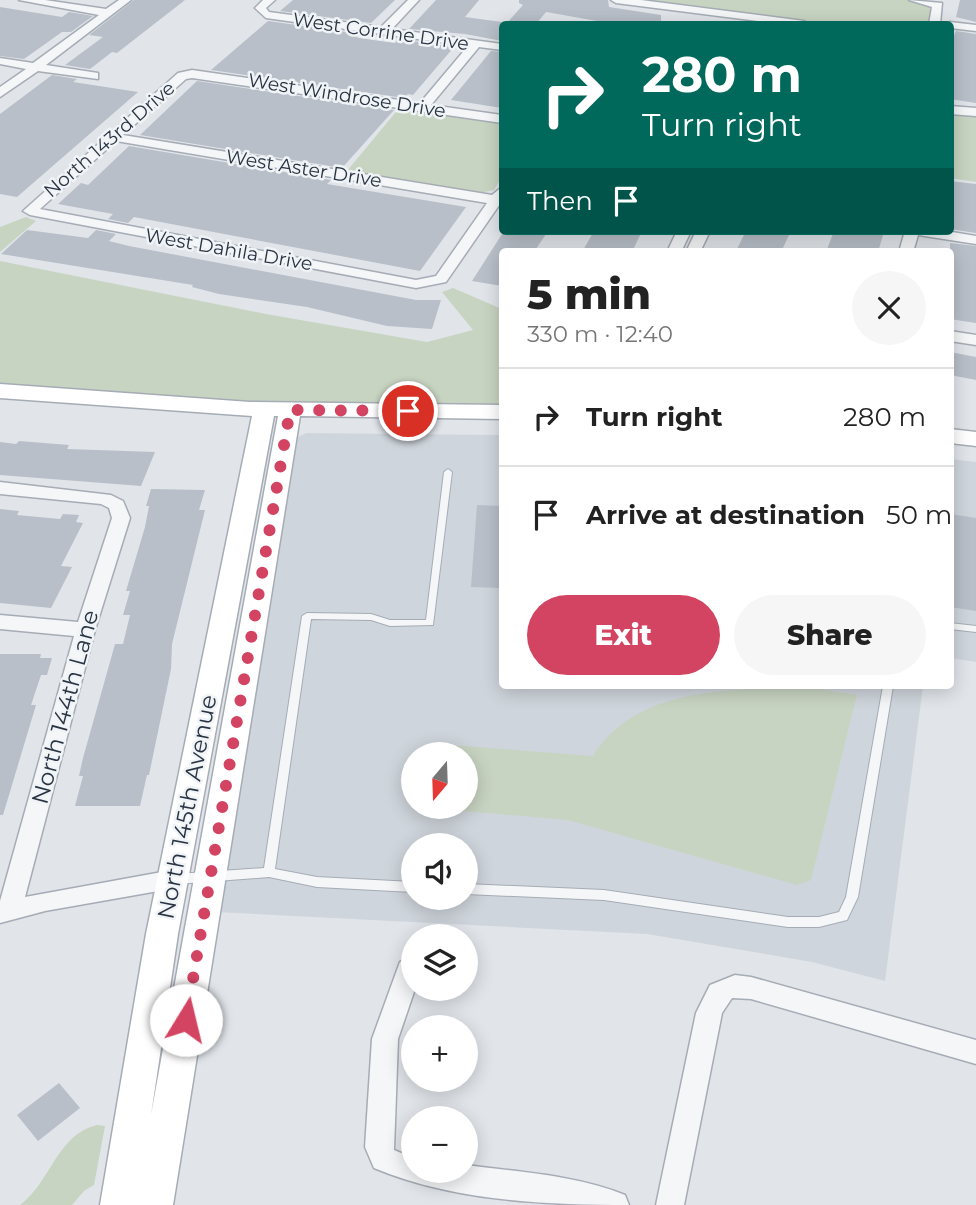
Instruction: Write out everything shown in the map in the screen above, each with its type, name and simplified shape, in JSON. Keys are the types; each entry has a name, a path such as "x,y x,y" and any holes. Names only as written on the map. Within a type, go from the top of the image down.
{"street":[{"path":"24,0 108,13"},
{"path":"0,93 126,0"},
{"name":"West Corrine Drive","path":"270,0 260,12 499,47"},
{"path":"384,31 414,0"},
{"path":"616,0 768,21"},
{"path":"914,0 938,5 941,21"},
{"path":"954,25 976,28"},
{"path":"423,107 476,44"},
{"path":"0,61 93,76"},
{"name":"West Windrose Drive","path":"192,74 499,119"},
{"name":"North 143rd Drive","path":"30,211 182,76 192,74"},
{"path":"954,110 976,112"},
{"name":"West Aster Drive","path":"113,136 499,195"},
{"name":"West Dahila Drive","path":"30,211 402,282 428,284 441,279 499,195"},
{"path":"945,235 976,240"},
{"path":"954,337 976,340"},
{"path":"0,391 275,418 499,429"},
{"path":"0,408 148,421 499,412"},
{"name":"North 145th Avenue","path":"154,1205 208,877 275,418"},
{"name":"North 145th Avenue","path":"119,1205 173,880 275,418"},
{"path":"954,436 976,439"},
{"path":"954,454 976,457"},
{"name":"North 144th Lane","path":"0,488 105,499 117,505 121,518 85,630 5,912"},
{"path":"0,622 85,630"},
{"path":"5,912 53,899 173,880"},
{"path":"670,1205 709,1013 714,998 724,988 731,985 751,988 976,1052"},
{"path":"401,993 385,1039 379,1147 384,1159 401,1166"},
{"path":"478,1180 560,1192 615,1205"}],"lane":[{"path":"269,872 307,616 371,617 390,623 430,623 448,472"},
{"path":"954,626 976,629"},
{"path":"478,890 604,895 788,922 819,922 843,916 852,897 887,689"},
{"path":"173,880 269,872 317,882 401,886"}],"shaded area":[{"path":"306,433 499,435 499,689 923,689 885,981 812,962 647,934 217,912 292,440"},
{"path":"954,459 976,462 976,662 954,659"}],"green space":[{"path":"632,0 908,0 935,6 931,21 796,21"},
{"path":"400,107 499,123 499,182 494,190 479,193 347,171"},
{"path":"954,114 976,115 976,182 954,179"},
{"path":"26,217 36,221 0,252 0,227"},
{"path":"0,261 266,314 427,342 473,330 442,292 453,288 499,308 499,407 279,407 0,387"},
{"path":"758,689 818,689 857,695 811,880 797,885 568,820 478,812 478,747 593,756 613,732 637,715 664,703 694,695"},
{"path":"97,1125 105,1126 94,1185 84,1191 72,1205 20,1205 40,1184 72,1138"}],"building":[{"path":"134,0 185,0 117,53 112,52 90,69 65,65 103,37 89,35"},
{"path":"293,0 395,0 371,23 280,11"},
{"path":"436,0 479,0 465,17 499,22 499,40 465,34 409,29"},
{"path":"519,0 608,0 609,7 661,15 661,21 597,21 546,12 538,21 509,21 523,5"},
{"path":"960,0 976,0 976,22 956,17"},
{"path":"0,7 62,17 69,12 93,16 71,32 62,32 24,59 0,56"},
{"path":"268,21 360,34 356,37 359,38 395,43 399,39 454,47 413,95 408,94 404,98 211,70"},
{"path":"956,31 976,34 976,103 954,100"},
{"path":"491,51 499,52 499,108 451,100"},
{"path":"52,75 77,79 73,82 138,92 17,197 0,194 0,114"},
{"path":"197,81 394,110 342,168 140,135"},
{"path":"129,146 331,180 327,184 466,207 420,271 134,217 128,223 108,219 113,214 58,204 81,183 88,185"},
{"path":"954,181 976,184 976,233 954,230"},
{"path":"27,230 88,238 96,230 116,234 109,241 129,246 416,300 441,300 432,329 387,326 307,307 219,294 192,287 193,285 1,254"},
{"path":"501,235 545,235 537,248 499,248 499,286 472,281"},
{"path":"592,235 640,235 634,248 584,248"},
{"path":"744,235 789,235 783,248 738,248"},
{"path":"832,235 883,235 879,248 828,248"},
{"path":"950,243 976,246 976,323 954,320 954,248 950,248"},
{"path":"954,353 976,357 976,380 954,376"},
{"path":"19,441 69,445 67,449 155,452 141,486 0,475 0,442 16,444"},
{"path":"151,489 205,490 199,510 205,510 172,644 171,669 149,775 140,806 75,806 83,776 79,776 83,758 115,644 123,644 130,615 123,615 130,591 126,591 145,527 149,506 146,506"},
{"path":"477,505 499,506 499,588 471,587"},
{"path":"0,509 19,511 17,515 60,519 63,514 79,515 76,522 83,523 61,566 72,567 51,608 0,603"},
{"path":"954,515 976,518 976,611 954,608"},
{"path":"0,654 41,654 40,658 52,658 47,675 41,675 31,705 36,705 3,815 0,815"},
{"path":"59,1083 80,1108 38,1141 17,1115"}],"route":[{"path":"186,1020 208,877 290,410 408,411"}]}
